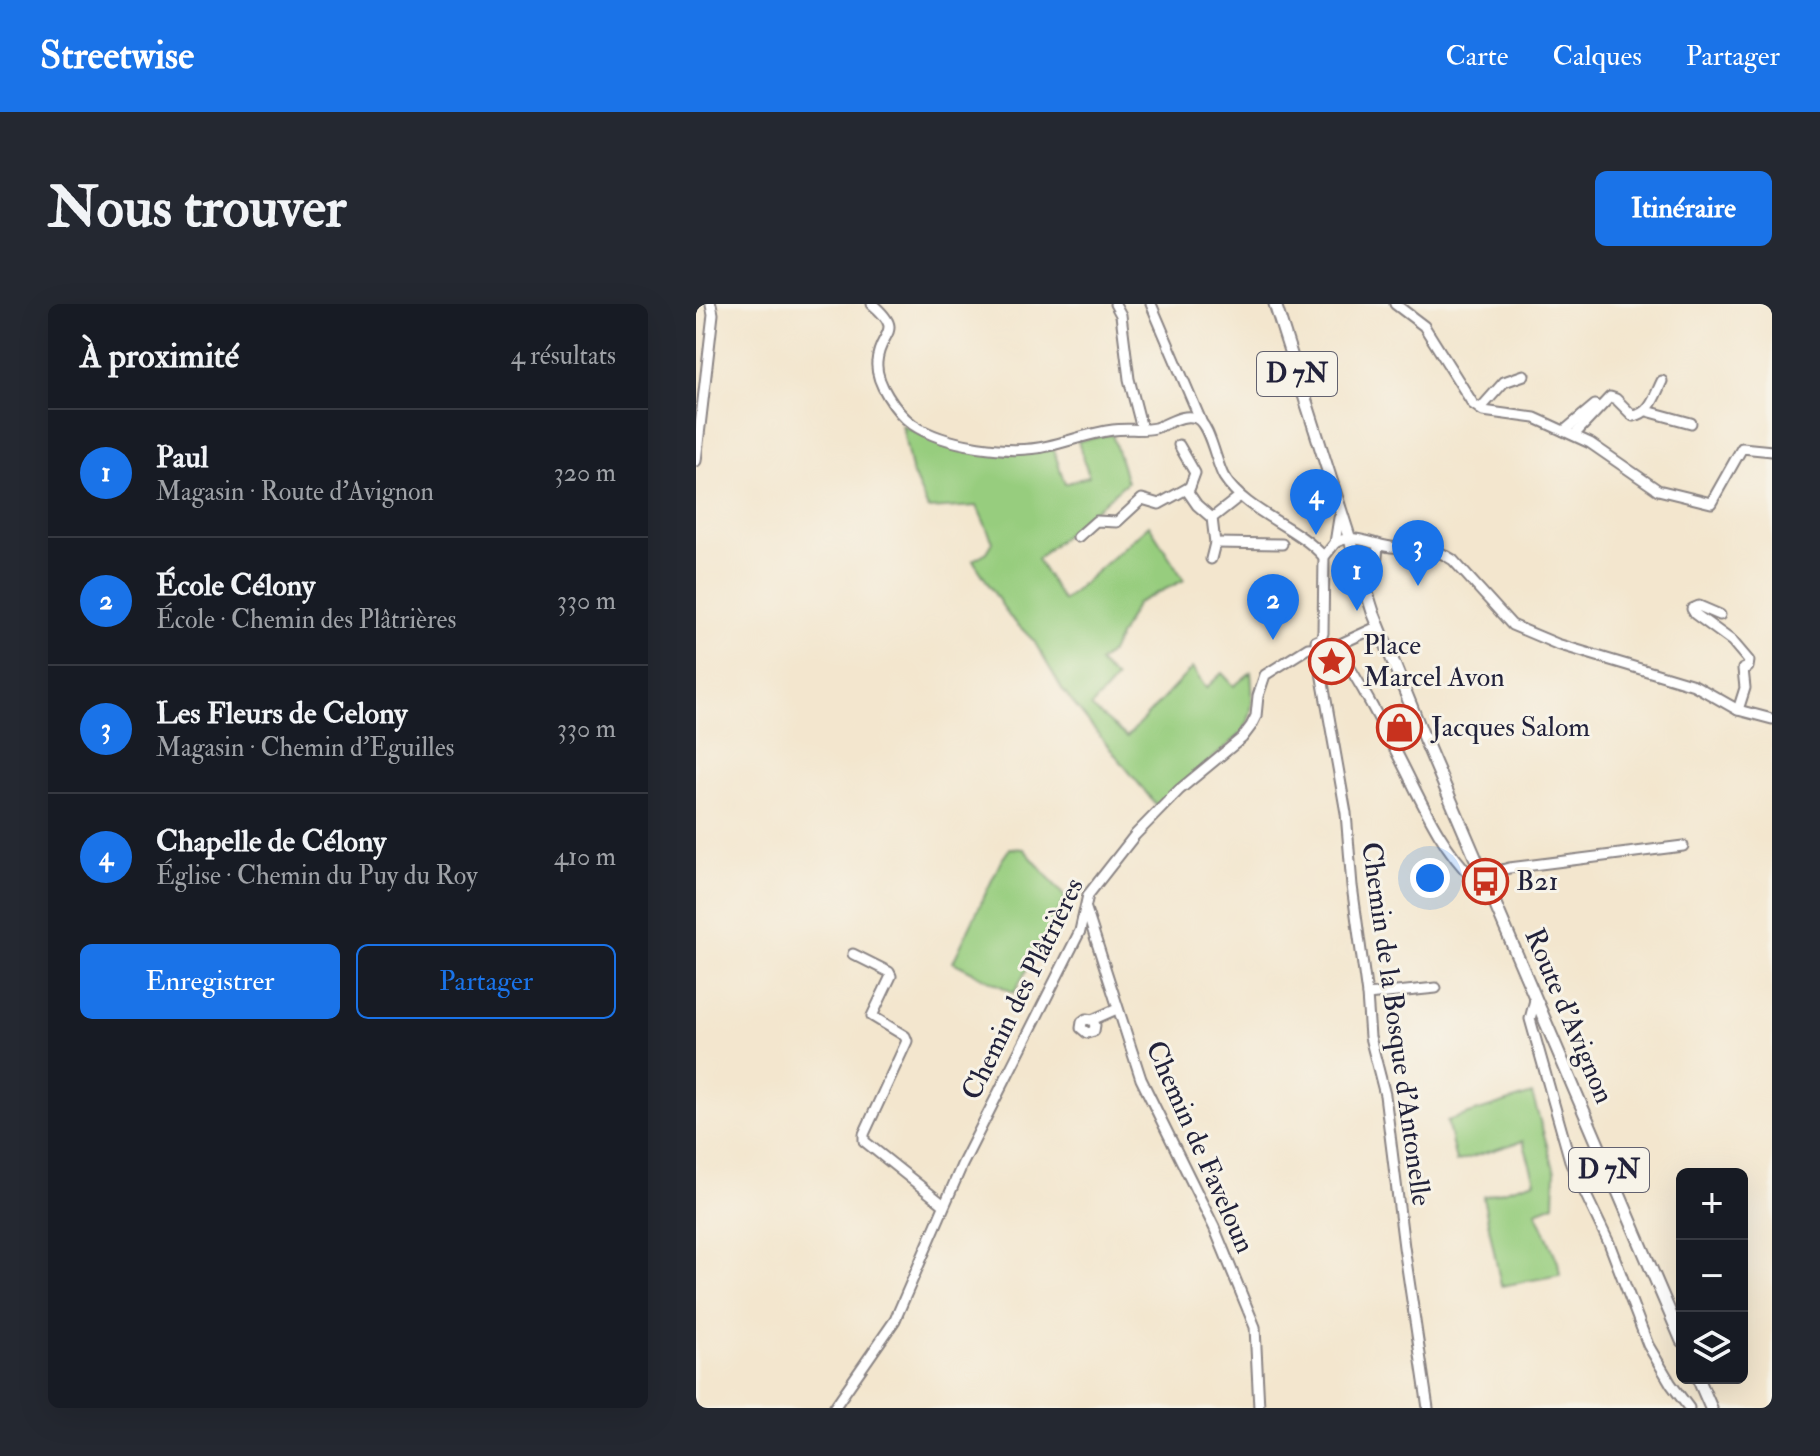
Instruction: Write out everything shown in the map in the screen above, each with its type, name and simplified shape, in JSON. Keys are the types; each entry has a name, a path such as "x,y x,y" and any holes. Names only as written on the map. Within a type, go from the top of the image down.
{"main road":[{"name":"Route d'Avignon","path":"1275,304 1319,445 1344,540 1364,583 1377,627"},
{"name":"Route d'Avignon","path":"1319,445 1344,540 1377,627 1676,1327"},
{"path":"1701,1384 1711,1408"}],"street":[{"path":"696,461 713,314 711,304"},
{"path":"872,304 887,317 889,325 877,361 878,373 902,415 927,432 973,446 1022,449 1049,446 1113,430 1154,428 1186,416 1201,421"},
{"path":"1115,304 1121,315 1129,379 1142,429"},
{"path":"1151,304 1219,468 1240,496 1324,557"},
{"path":"1395,304 1424,326 1473,404 1480,409 1535,418 1574,435 1605,452 1658,490 1711,503 1742,448 1772,451"},
{"path":"1480,409 1504,382 1524,375"},
{"path":"1647,411 1662,381"},
{"path":"1574,435 1610,397 1633,416 1647,411 1691,423"},
{"path":"1564,431 1596,404"},
{"path":"1179,445 1195,473 1188,492 1212,518 1215,543 1211,559"},
{"path":"1078,537 1096,521 1117,522 1142,499 1159,504 1190,487"},
{"path":"1212,518 1240,496"},
{"path":"1377,627 1336,646 1320,644 1324,557 1344,540 1431,549 1442,553 1453,560 1512,625 1557,644 1694,685 1738,710 1772,719"},
{"path":"1215,543 1282,544"},
{"path":"1364,583 1372,577 1377,564 1378,544"},
{"path":"1720,615 1699,606 1692,609 1732,641 1749,661 1748,667 1743,669 1745,688 1738,710"},
{"name":"Chemin des Plâtrières","path":"834,1408 895,1320 944,1205 1080,931 1088,895 1135,835 1179,790 1242,738 1256,716 1265,675 1320,644"},
{"name":"Chemin de la Bosque d'Antonelle","path":"1320,644 1318,655 1346,813 1370,1037 1385,1095 1428,1408"},
{"path":"1336,646 1364,688 1451,854 1473,878 1509,868 1683,846"},
{"name":"Chemin de Faveloun","path":"1085,907 1141,1079 1214,1227 1255,1327 1259,1408"},
{"path":"853,954 889,972 891,976 872,1016 905,1036 907,1041 864,1134 864,1141 944,1205"},
{"path":"1367,995 1436,988"},
{"path":"1535,1000 1530,1019 1571,1164 1609,1243 1648,1345 1689,1408"},
{"path":"1092,1020 1117,1009"}],"green space":[{"path":"902,425 939,441 975,450 1013,453 1053,448 1065,484 1089,476 1078,441 1112,434 1127,482 1037,559 1063,601 1149,525 1184,580 1137,603 1111,652 1099,663 1116,679 1091,707 1127,737 1192,668 1206,688 1222,673 1234,686 1251,672 1251,713 1240,735 1157,806 1063,691 1034,641 1009,616 973,560 987,552 993,542 977,506 928,509 911,470"},
{"path":"1010,848 1024,849 1066,898 1014,993 953,962"},
{"path":"1532,1094 1555,1172 1554,1204 1536,1211 1558,1262 1560,1275 1501,1286 1483,1197 1535,1181 1523,1141 1456,1162 1447,1121"}],"place":[{"name":"Chapelle de Célony","path":"1316,535"},
{"name":"Les Fleurs de Celony","path":"1418,586"},
{"name":"Paul","path":"1357,611"},
{"name":"École Célony","path":"1273,640"},
{"name":"Place Marcel Avon","path":"1332,661"},
{"name":"Jacques Salom","path":"1400,727"},
{"name":"B21","path":"1485,881"}]}
